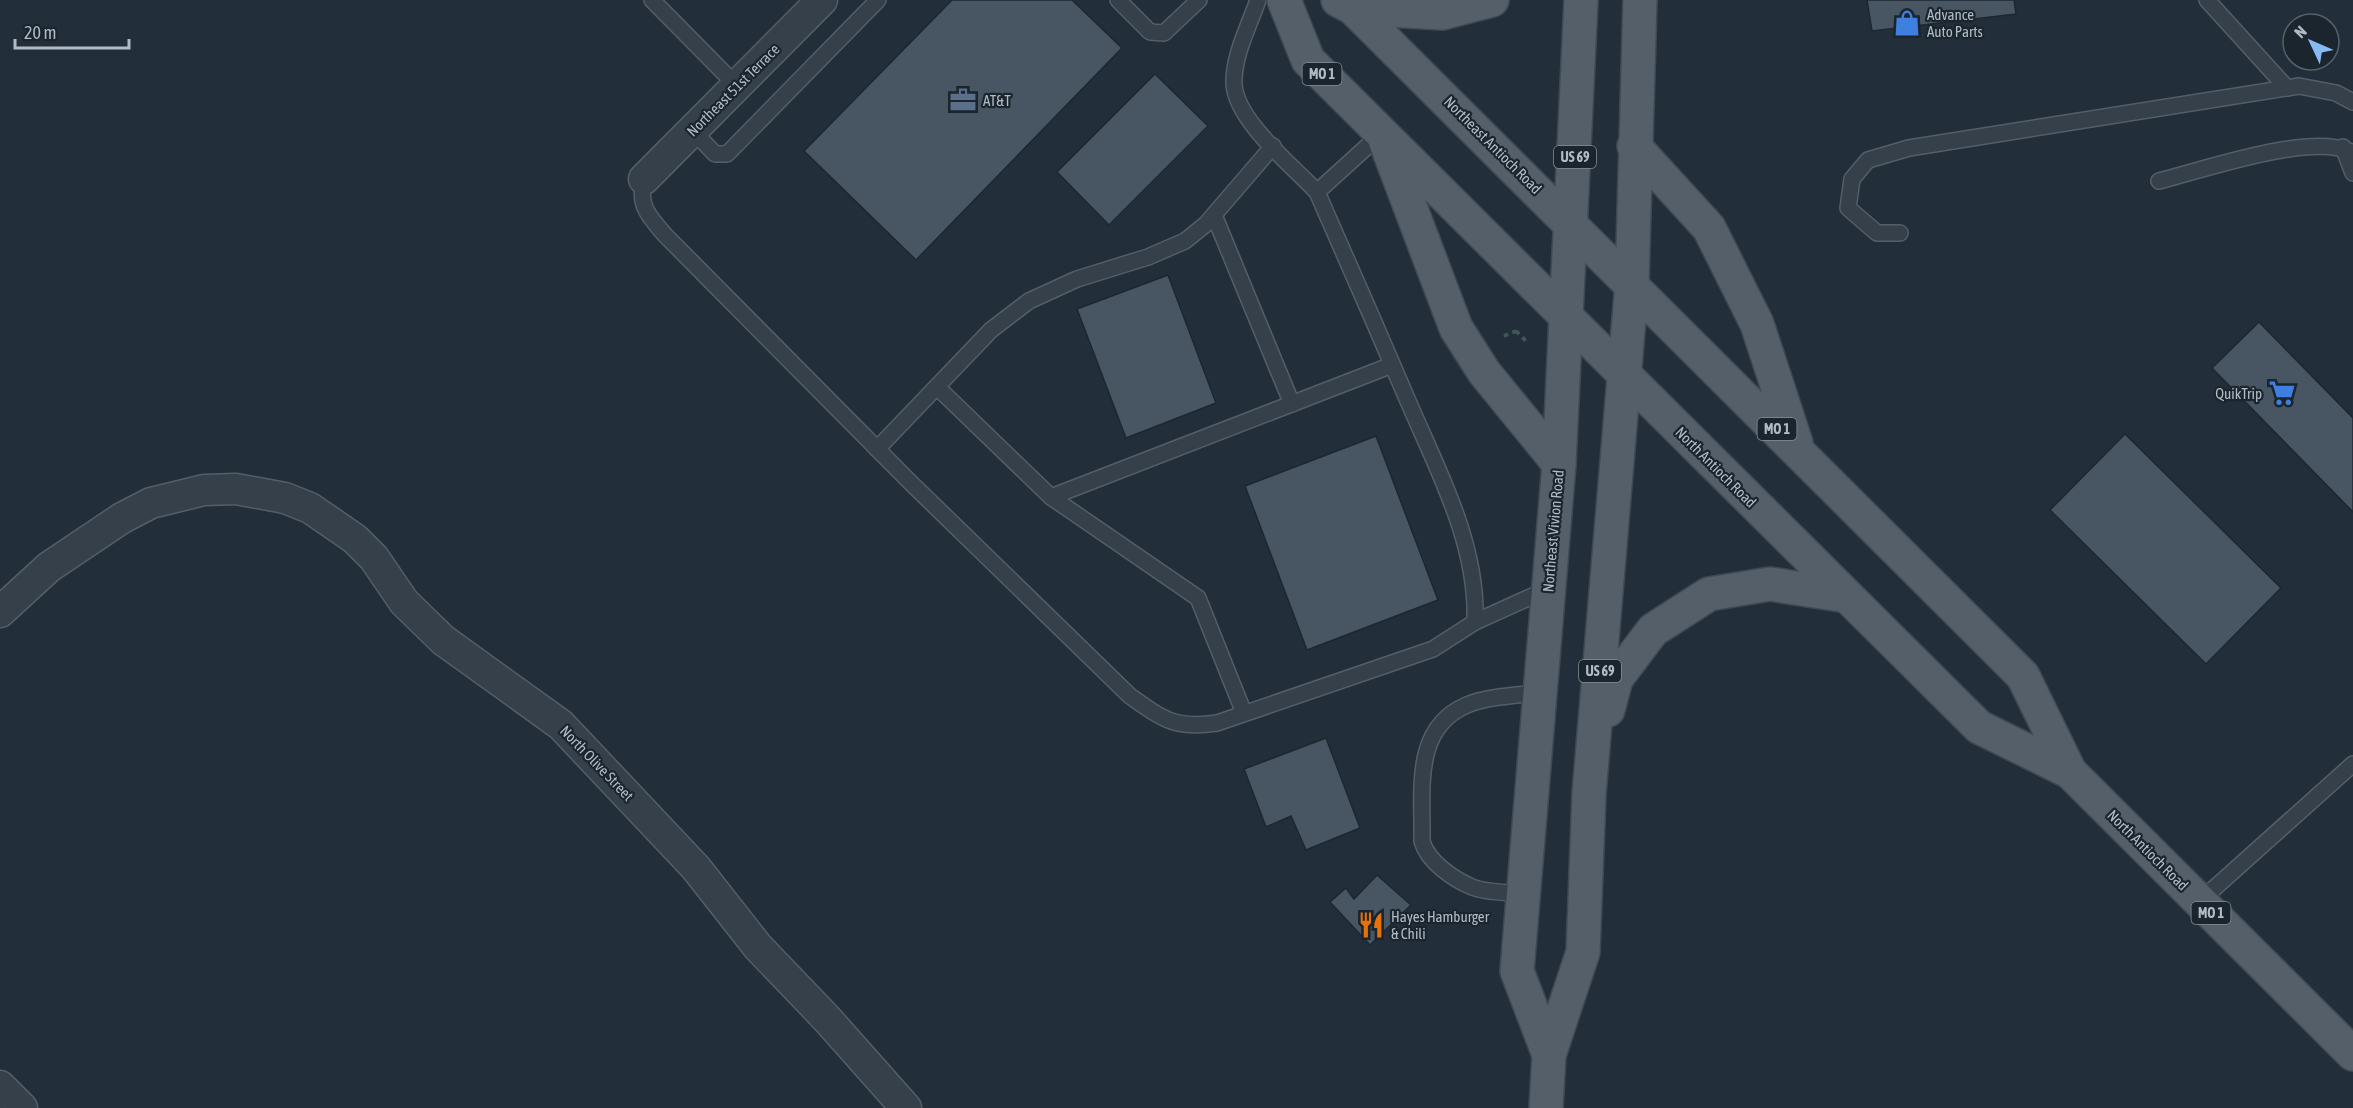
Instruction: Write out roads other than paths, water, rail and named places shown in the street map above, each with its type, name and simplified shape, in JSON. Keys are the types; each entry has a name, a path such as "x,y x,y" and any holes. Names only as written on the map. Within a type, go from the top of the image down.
{"main road":[{"name":"MO 1","path":"1284,0 1308,60 1382,133"},
{"path":"1346,4 1442,13 1492,0"},
{"name":"Northeast Vivion Road","path":"1549,1055 1517,971 1558,464 1572,224 1581,0"},
{"name":"Northeast Vivion Road","path":"1546,1108 1549,1055 1583,952 1589,794 1632,283 1634,146 1640,0"},
{"name":"Northeast Antioch Road","path":"1346,4 1632,283"},
{"name":"North Antioch Road","path":"1382,133 1624,376 1979,726 2070,772 2353,1054"},
{"path":"1382,133 1456,328 1484,372 1558,464"},
{"path":"1634,146 1709,228 1757,324 1799,450"},
{"name":"North Antioch Road","path":"1632,283 2023,676 2070,772"},
{"path":"1589,794 1616,679 1653,630 1708,594 1719,592 1770,584 1847,596"}],"street":[{"name":"Northeast 51st Terrace","path":"644,179 822,0"},
{"name":"North Olive Street","path":"0,612 49,567 122,518 151,503 204,490 236,489 285,498 310,508 334,522 374,558 405,602 443,640 561,725 696,868 758,947 828,1020 906,1108"},
{"path":"0,1086 22,1108"}],"lane":[{"path":"652,0 737,86"},
{"path":"693,131 715,154 727,154 878,0"},
{"path":"1118,0 1150,32 1164,33 1199,0"},
{"path":"1258,0 1237,62 1234,86 1250,122 1317,192 1455,513 1471,562 1476,595 1475,622"},
{"path":"2207,0 2287,88"},
{"path":"1900,233 1877,233 1848,208 1852,179 1868,160 1909,148 2287,88 2299,87 2336,93 2353,102"},
{"path":"1317,192 1382,133"},
{"path":"877,449 991,330 1029,301 1077,279 1148,257 1185,241 1214,215 1274,146"},
{"path":"2159,181 2292,147 2348,150 2353,173"},
{"path":"644,179 640,196 647,213 665,235 877,449 1130,696 1163,719 1190,727 1217,723 1433,648 1475,622 1548,590"},
{"path":"1214,215 1292,404"},
{"path":"1052,498 1392,365"},
{"path":"937,387 1052,498 1198,598 1244,712"},
{"path":"1523,894 1474,888 1452,876 1424,849 1422,841 1425,750 1438,726 1451,713 1469,704 1540,692"},
{"path":"2200,902 2353,764"}],"place":[{"name":"Advance Auto Parts","path":"1907,23"},
{"name":"AT&T","path":"963,100"},
{"name":"QuikTrip","path":"2282,393"},
{"name":"Hayes Hamburger & Chili","path":"1371,925"}]}
